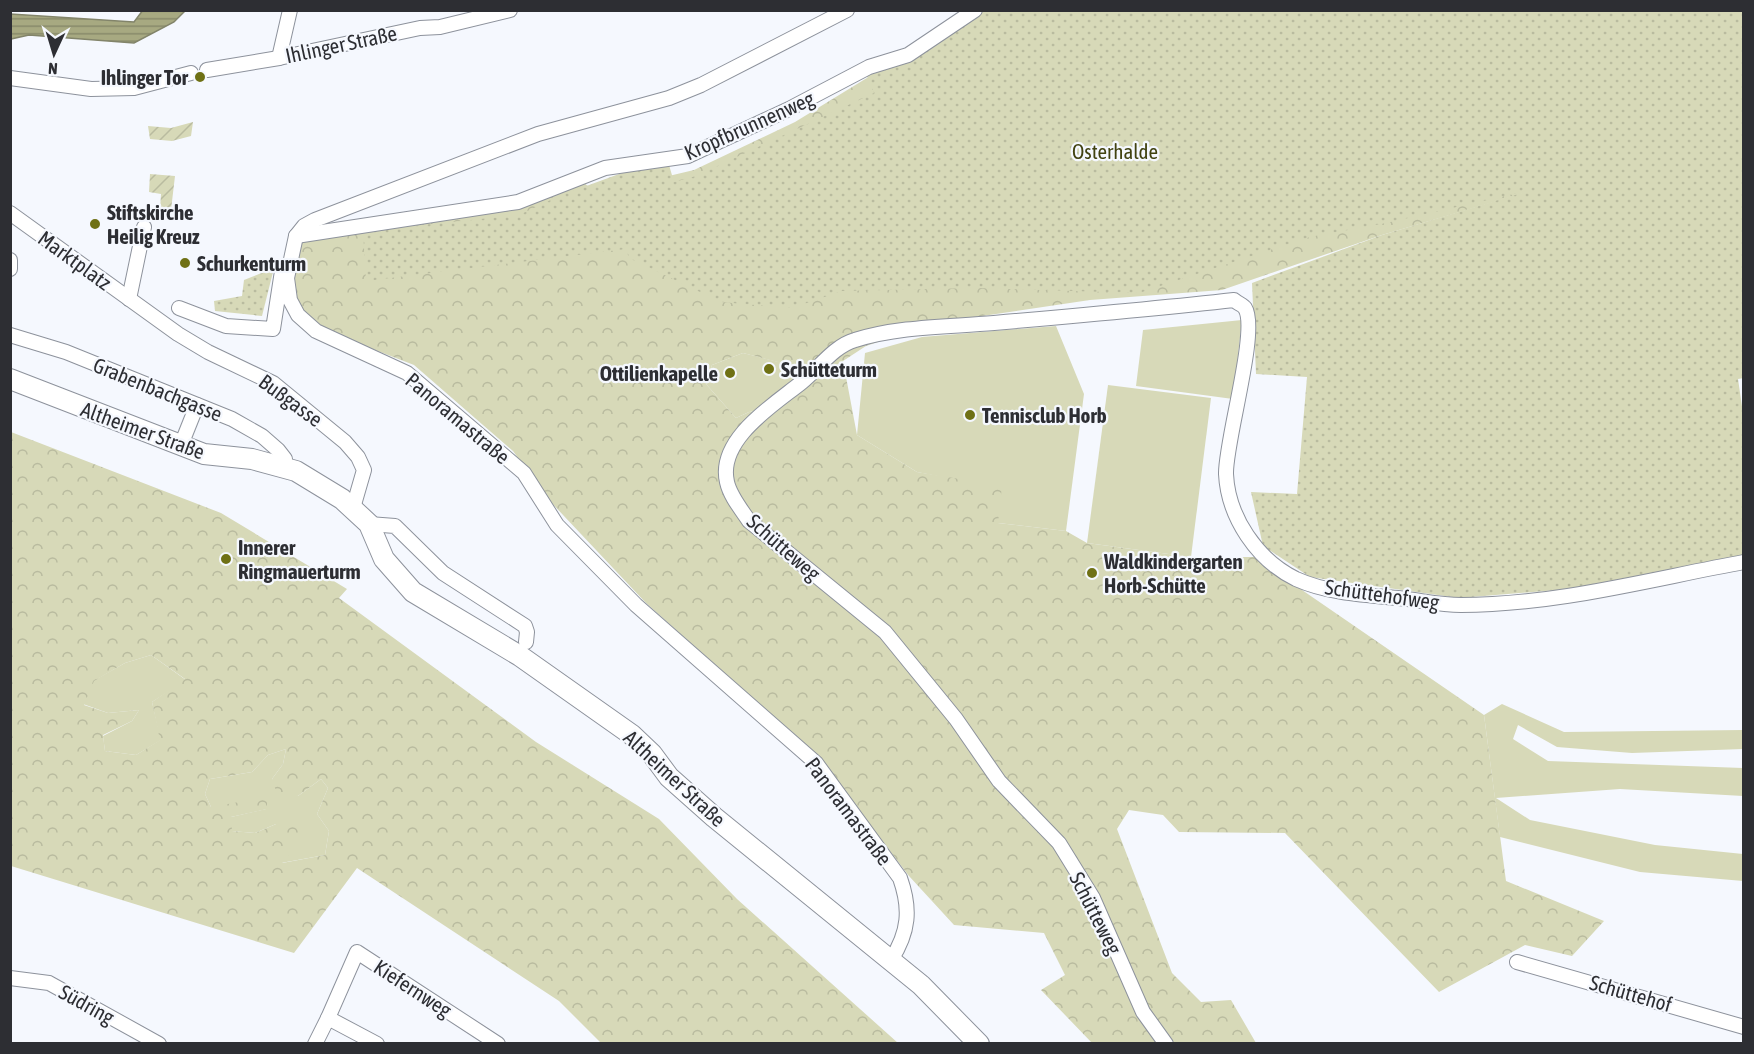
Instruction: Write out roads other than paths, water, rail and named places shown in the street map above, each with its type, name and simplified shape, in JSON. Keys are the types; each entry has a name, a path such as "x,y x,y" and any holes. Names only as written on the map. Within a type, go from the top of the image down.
{"street":[{"path":"279,58 290,10"},
{"name":"Ihlinger Straße","path":"207,70 279,58 420,28 440,27 510,10"},
{"path":"296,236 304,226 315,220 538,134 669,98 696,87 847,10"},
{"name":"Kropfbrunnenweg","path":"296,236 518,202 605,168 688,156 789,109 869,67 908,55 975,10"},
{"path":"10,78 91,89 134,88 191,73"},
{"name":"Marktplatz","path":"10,213 134,303"},
{"path":"134,303 144,227"},
{"name":"Panoramastraße","path":"296,236 287,278 290,300 298,315 316,331 407,373 524,473 557,525 636,605 816,763 900,878 907,899 908,919 902,943 891,960"},
{"path":"179,308 226,326 273,329 284,261 292,255"},
{"name":"Marktplatz","path":"10,260 10,269"},
{"name":"Schüttehofweg","path":"1234,300 1245,307 1249,320 1242,383 1226,473 1233,510 1247,538 1258,551 1295,578 1344,592 1460,605 1559,597 1743,562"},
{"name":"Schütteweg","path":"1166,1044 1143,1012 1093,898 1059,843 999,781 956,719 885,632 749,521 735,501 726,481 727,461 750,423 814,371 838,348 852,340 904,329 1098,315 1234,300"},
{"name":"Bußgasse","path":"134,303 208,352 273,383 345,442 358,457 364,470 353,508"},
{"name":"Grabenbachgasse","path":"10,335 66,352 232,419 262,436 285,459 285,468"},
{"name":"Altheimer Straße","path":"10,379 204,454 252,459 285,468 306,476 353,508 369,524 384,559 413,592 520,656 632,735 652,754 669,777 714,818 921,985 979,1044"},
{"path":"181,445 197,405"},
{"path":"369,524 395,526 443,573 525,626 526,642"},
{"name":"Kiefernweg","path":"328,1018 357,952 498,1044"},
{"name":"Schüttehof","path":"1517,962 1743,1027"},
{"name":"Südring","path":"10,978 49,983 159,1044"},
{"path":"315,1044 328,1018 377,1044"}],"place":[{"name":"Ihlinger Tor","path":"200,77"},
{"name":"Stiftskirche Heilig Kreuz","path":"95,224"},
{"name":"Schurkenturm","path":"185,263"},
{"name":"Schütteturm","path":"769,369"},
{"name":"Ottilienkapelle","path":"730,373"},
{"name":"Tennisclub Horb","path":"970,415"},
{"name":"Innerer Ringmauerturm","path":"226,559"},
{"name":"Waldkindergarten Horb-Schütte","path":"1092,573"}],"park label":[{"name":"Osterhalde","path":"1115,151"}]}
